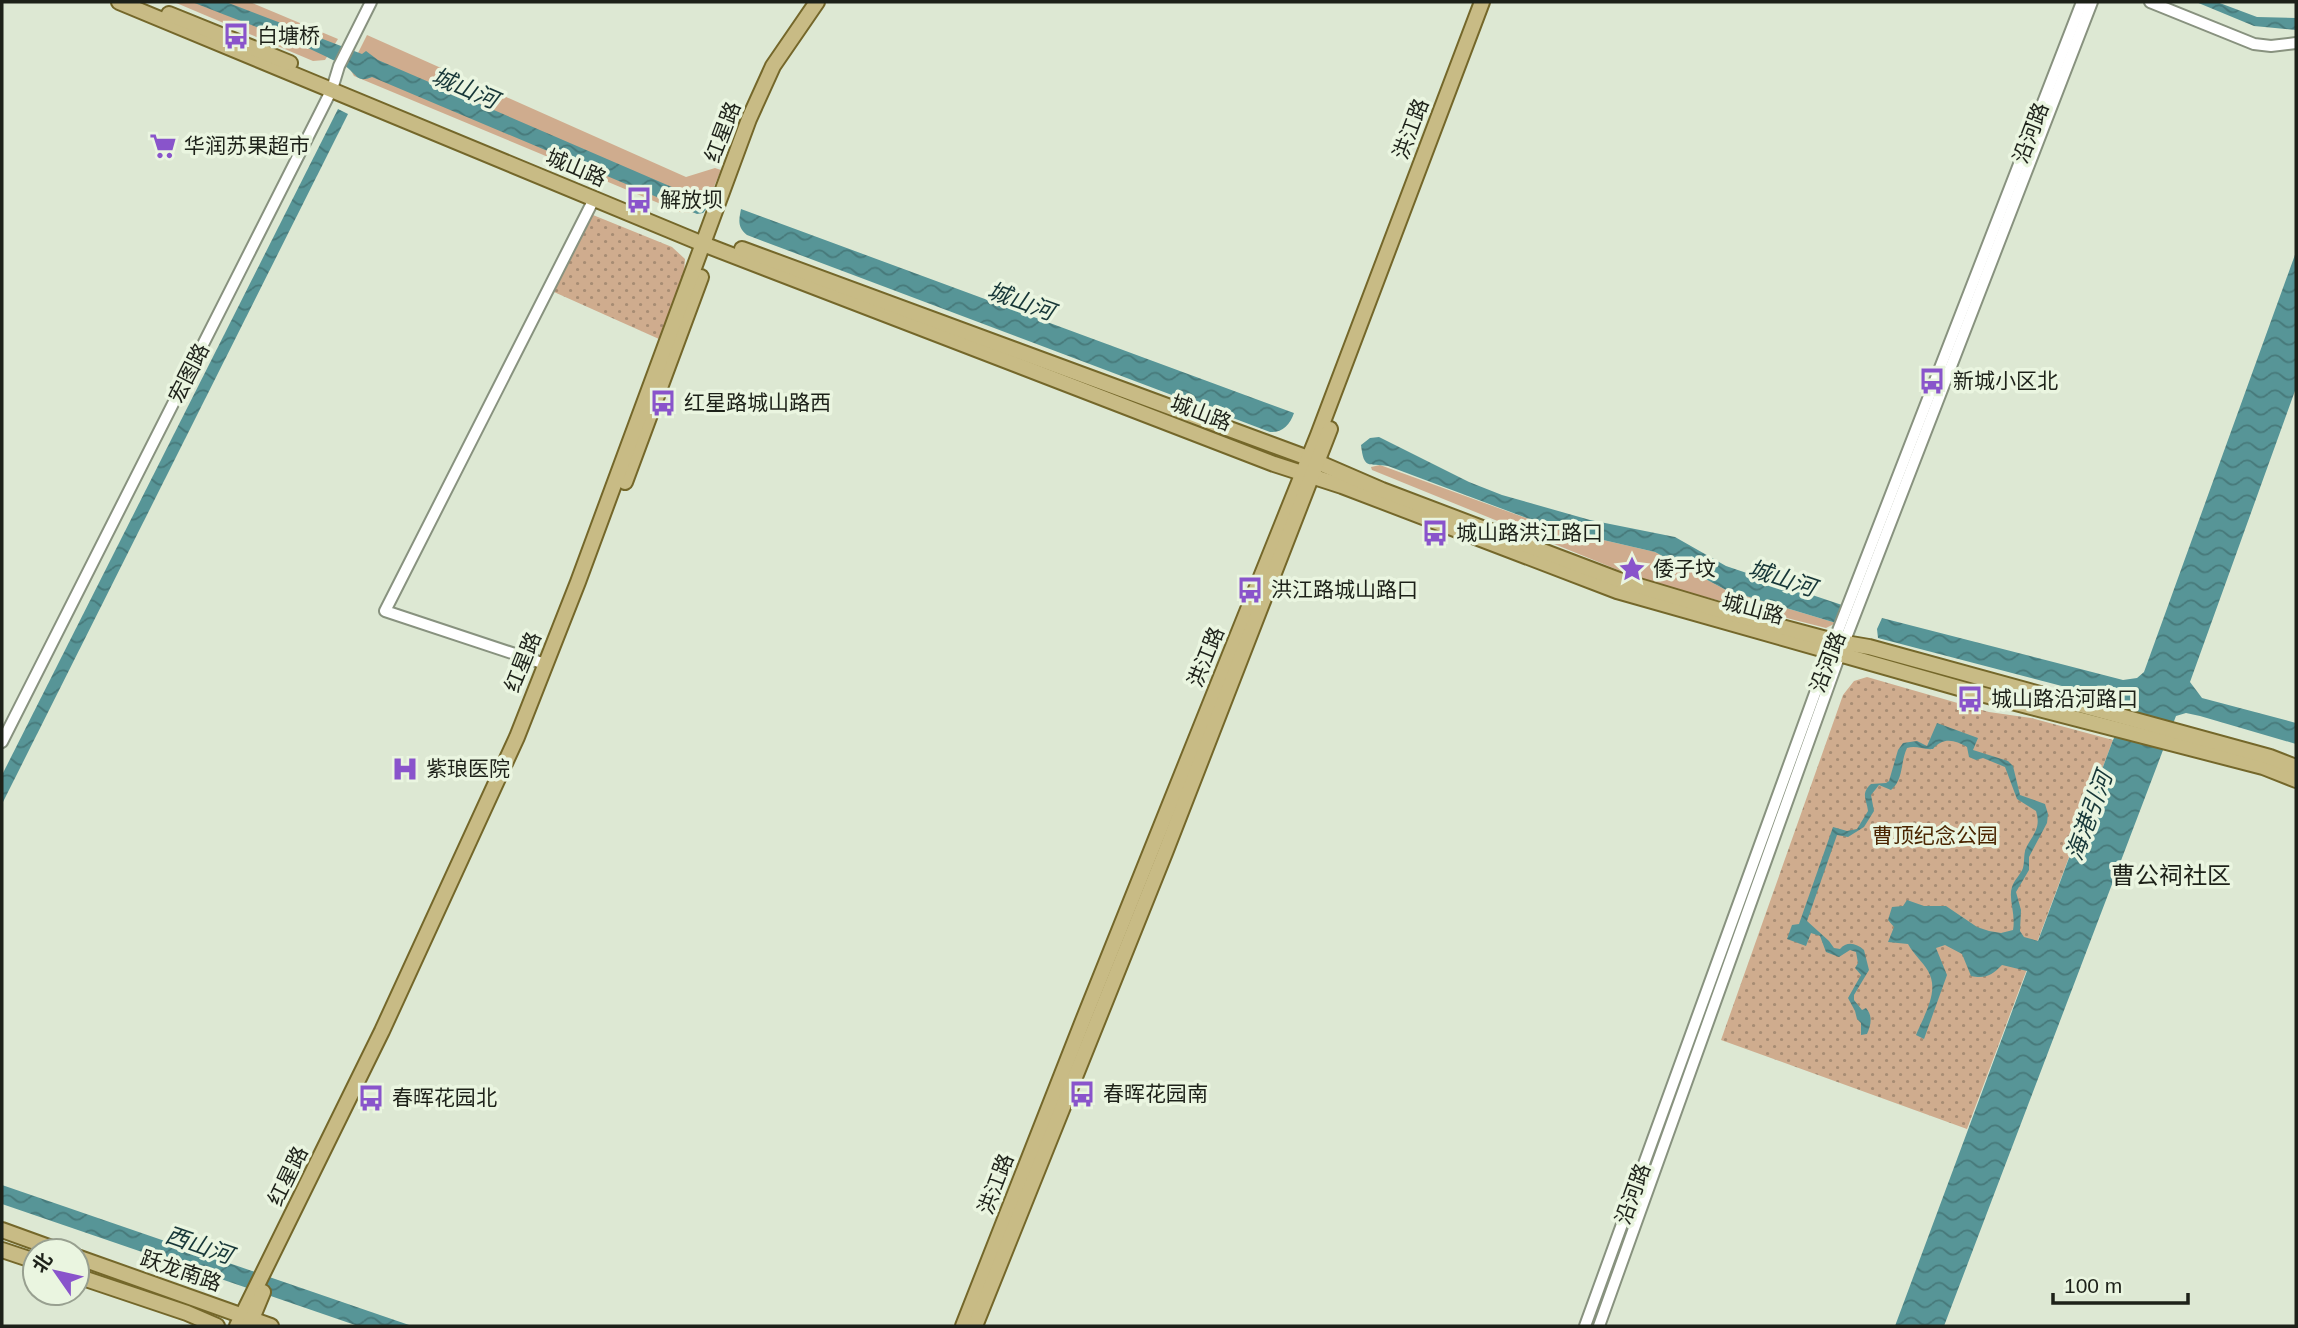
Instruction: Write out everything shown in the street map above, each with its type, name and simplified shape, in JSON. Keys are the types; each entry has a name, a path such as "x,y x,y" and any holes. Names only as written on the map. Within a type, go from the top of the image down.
{"main road":[{"name":"城山路","path":"119,2 145,6 594,198 1313,460 1382,491 1619,580 1837,647"},
{"name":"红星路","path":"245,1322 360,1096 524,742 657,399 749,119 773,66 817,2"},
{"name":"红星路","path":"268,1273 517,737 757,123 782,70 828,2"},
{"name":"洪江路","path":"1313,460 1482,2"},
{"name":"洪江路","path":"963,1326 1313,460 1489,2"},
{"name":"城山路","path":"333,85 709,241 1261,459 1617,591 2173,737 2270,757 2296,767"},
{"name":"洪江路","path":"975,1326 1165,853 1307,474"},
{"name":"城山路","path":"2173,737 2296,780"},
{"path":"2,1230 21,1237"},
{"path":"2,1250 21,1256"},
{"name":"跃龙南路","path":"91,1262 245,1322 271,1326"},
{"name":"跃龙南路","path":"91,1281 217,1326"}],"street":[{"name":"宏图路","path":"2,742 333,85 339,66 371,2"},
{"name":"沿河路","path":"1585,1326 1837,647 2082,2"},
{"name":"沿河路","path":"1599,1326 1837,647 2092,2"},
{"path":"2150,2 2254,44 2271,46 2296,43"},
{"path":"545,664 385,611 594,198"}],"green space":[{"path":"174,2 250,2 338,39 325,60 313,61"},
{"path":"367,35 686,177 715,168 721,170 703,213 680,212 354,76 350,69"},
{"path":"593,215 672,247 685,259 684,273 659,339 554,292"},
{"path":"1380,465 1556,529 1655,552 1726,590 1836,623 1826,628 1628,574 1372,470 1371,467"},
{"name":"曹顶纪念公园","path":"1867,677 1989,712 2031,718 2113,740 1967,1129 1721,1040 1843,695 1854,681"}],"water":[{"path":"192,2 226,2 362,54 366,51 378,60 695,197 708,207 703,213 697,214 372,77 360,78 345,66 310,49"},
{"path":"2196,2 2217,2 2257,17 2296,18 2296,30 2254,26"},
{"path":"338,109 348,114 2,804 2,775"},
{"path":"741,209 1294,413 1285,427 1270,432 747,235 740,226"},
{"name":"海港引河","path":"2296,252 2296,388 2190,682 2202,698 2296,723 2296,744 2200,716 2186,713 2176,716 1944,1326 1895,1326 2027,971 2002,965 1988,975 1971,976 1962,954 1945,945 1936,948 1947,975 1924,1039 1916,1035 1930,1003 1931,979 1908,944 1888,942 1894,927 1888,920 1892,907 1903,906 1907,900 1924,906 1946,906 1977,927 1989,931 2001,933 2013,930 2011,892 2023,868 2026,849 2036,830 2036,811 2017,799 2005,767 1983,758 1976,760 1969,757 1967,747 1954,741 1945,741 1933,749 1907,748 1895,786 1891,790 1879,785 1871,795 1874,811 1864,827 1848,837 1837,835 1807,921 1834,948 1840,949 1852,944 1864,950 1869,970 1854,995 1854,1000 1862,1010 1866,1008 1870,1014 1867,1034 1861,1035 1861,1023 1848,998 1861,975 1855,968 1858,963 1856,952 1850,950 1839,957 1826,952 1820,936 1811,933 1806,946 1787,939 1792,925 1799,924 1833,827 1847,831 1857,829 1868,811 1865,794 1871,784 1889,781 1898,750 1903,743 1917,741 1927,746 1937,723 1978,738 1973,750 2008,761 2013,766 2020,795 2045,804 2047,823 2029,857 2029,870 2016,892 2021,910 2020,931 2024,937 2038,941 2113,740 2131,704 1878,638 1877,629 1882,618 2123,680 2137,678 2144,672"},
{"path":"1379,437 1469,482 1502,495 1590,520 1675,537 1726,566 1842,605 1836,623 1726,590 1655,552 1556,529 1388,466 1368,464 1361,445 1370,438"},
{"path":"2,1185 412,1326 358,1326 2,1204"}],"place":[{"name":"白塘桥","path":"236,36"},
{"name":"华润苏果超市","path":"163,146"},
{"name":"解放坝","path":"639,200"},
{"name":"新城小区北","path":"1932,381"},
{"name":"红星路城山路西","path":"663,403"},
{"name":"城山路洪江路口","path":"1435,533"},
{"name":"倭子坟","path":"1632,569"},
{"name":"洪江路城山路口","path":"1250,590"},
{"name":"城山路沿河路口","path":"1970,699"},
{"name":"紫琅医院","path":"405,769"},
{"name":"春晖花园南","path":"1082,1094"},
{"name":"春晖花园北","path":"371,1098"}],"district":[{"name":"曹公祠社区","path":"2171,876"}],"water label":[{"name":"城山河","path":"465,88"},
{"name":"城山河","path":"1021,301"},
{"name":"城山河","path":"1782,578"},
{"name":"西山河","path":"199,1245"}]}
